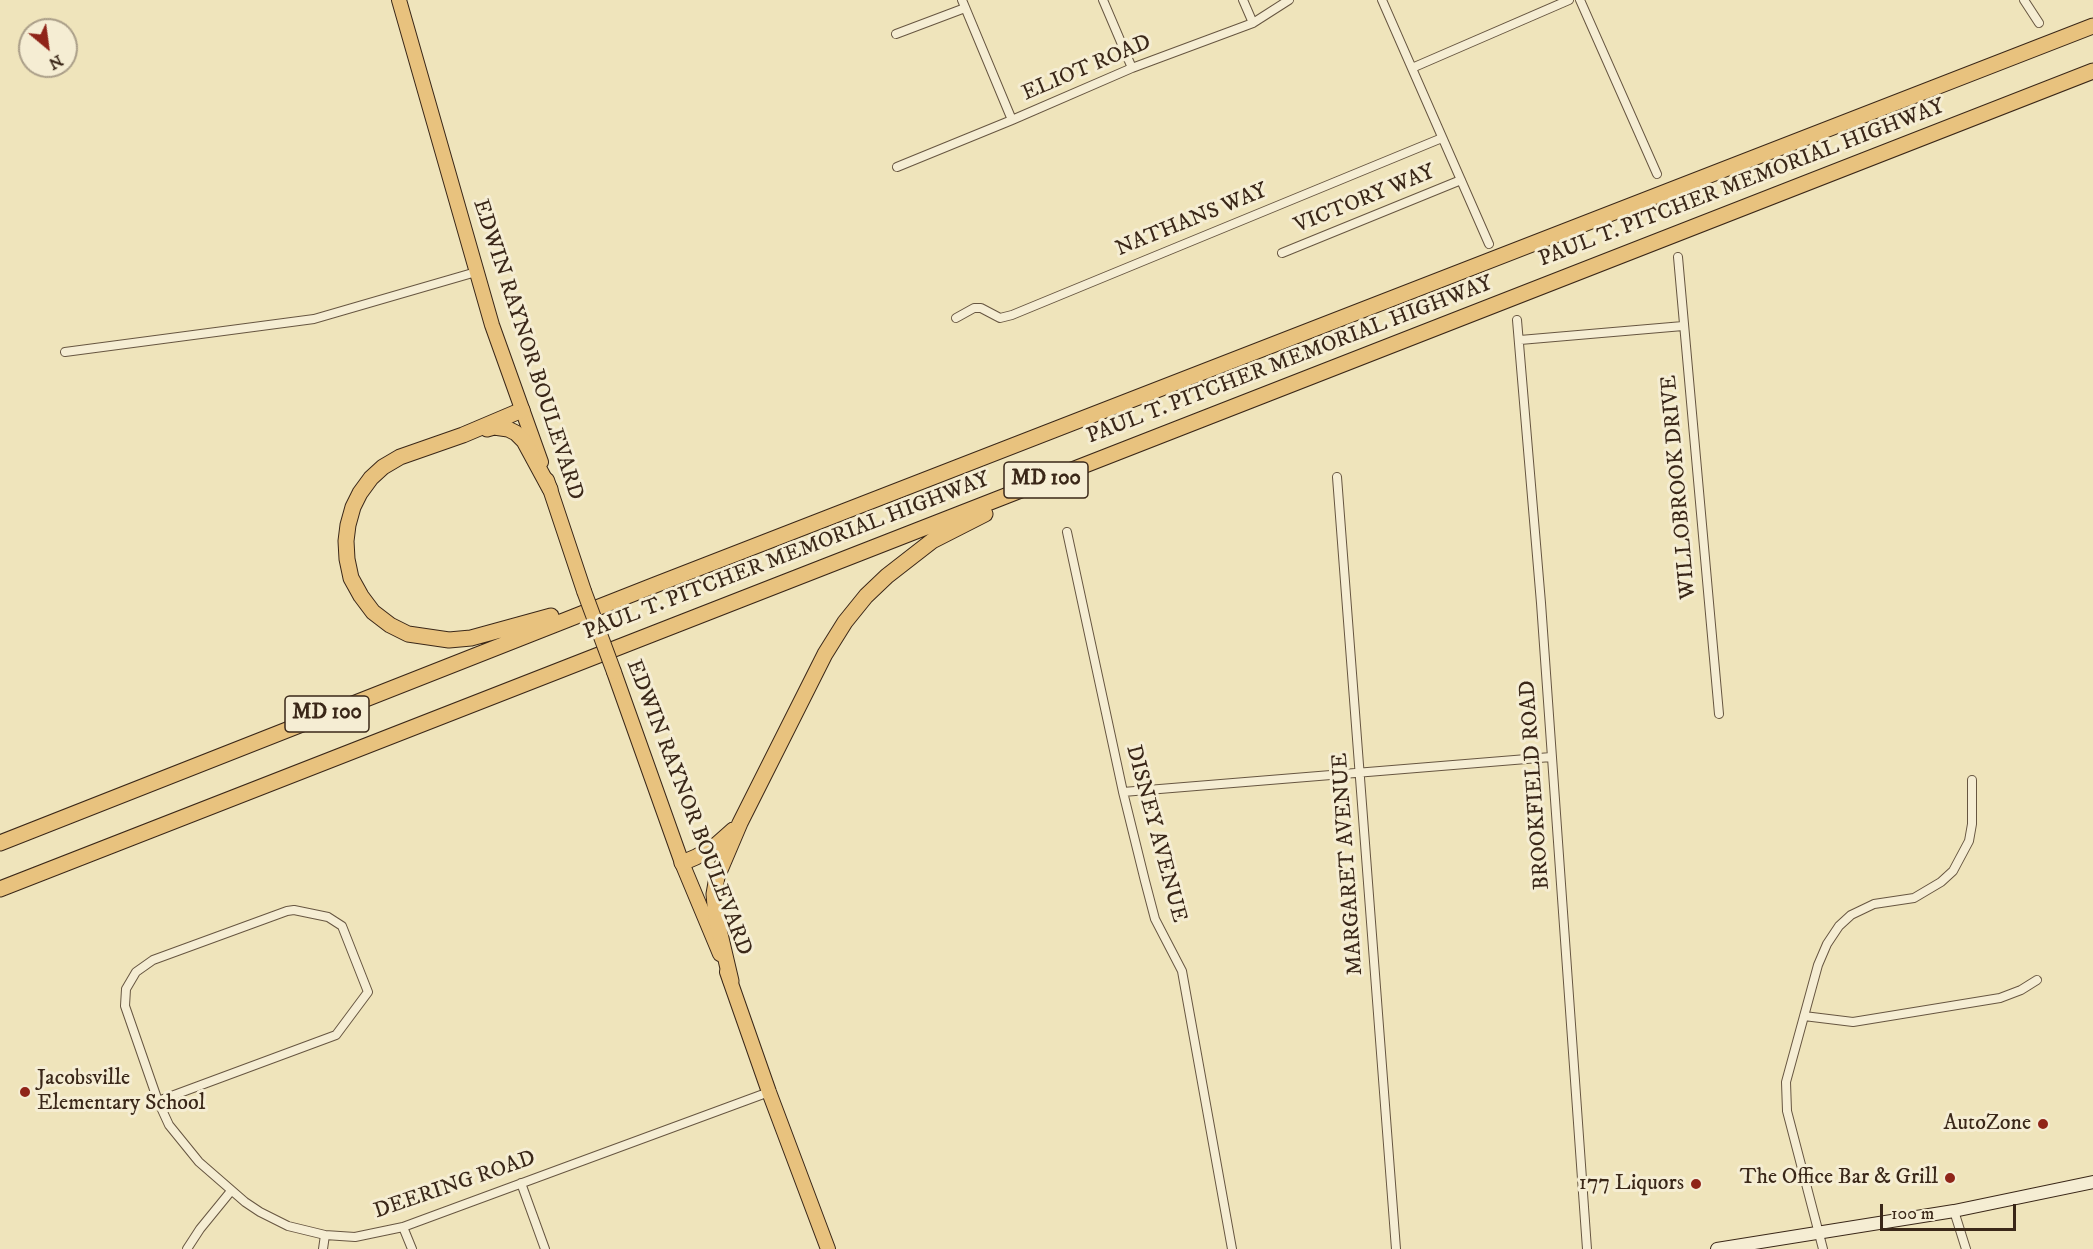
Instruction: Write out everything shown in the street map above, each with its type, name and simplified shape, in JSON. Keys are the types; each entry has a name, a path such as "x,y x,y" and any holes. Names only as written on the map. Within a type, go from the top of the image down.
{"highway":[{"name":"PAUL T. PITCHER MEMORIAL HIGHWAY","path":"0,843 655,585 2093,26"},
{"name":"PAUL T. PITCHER MEMORIAL HIGHWAY","path":"0,890 2093,71"},
{"path":"731,981 716,917 714,894 717,877 740,823 825,654 844,622 866,596 908,559 932,542 971,520 1300,381"},
{"path":"464,435 522,410"},
{"path":"550,489 524,441 508,429 494,427 400,457 377,472 360,493 348,525 346,541 351,578 372,612 390,625 408,634 449,640 498,632 655,585"},
{"path":"682,863 715,846 740,823"}],"main road":[{"name":"EDWIN RAYNOR BOULEVARD","path":"399,0 492,325 584,591 682,863 731,981 769,1092 828,1249"},
{"path":"1717,1249 1954,1211 2093,1182"}],"street":[{"path":"1103,0 1132,68"},
{"path":"1243,0 1253,23"},
{"name":"ELIOT ROAD","path":"897,167 1132,68 1253,23 1289,0"},
{"path":"1382,0 1489,244"},
{"path":"1412,69 1569,0"},
{"path":"1580,0 1657,174"},
{"path":"2024,0 2039,23"},
{"path":"896,34 963,4 1012,120"},
{"name":"NATHANS WAY","path":"956,318 974,308 981,308 1000,318 1012,315 1442,138"},
{"name":"VICTORY WAY","path":"1282,253 1461,180"},
{"name":"WILLOBROOK DRIVE","path":"1678,257 1719,714"},
{"path":"65,352 314,319 476,272"},
{"name":"BROOKFIELD ROAD","path":"1517,320 1587,1249"},
{"path":"1520,340 1683,326"},
{"name":"MARGARET AVENUE","path":"1337,477 1396,1249"},
{"name":"DISNEY AVENUE","path":"1067,532 1123,792 1155,919 1182,971 1232,1249"},
{"path":"1123,792 1551,757"},
{"path":"1823,1249 1787,1111 1786,1082 1818,965 1827,944 1839,926 1851,915 1874,904 1914,898 1941,882 1953,871 1969,841 1972,824 1972,780"},
{"name":"DEERING ROAD","path":"158,1101 336,1035 368,992 342,926 328,917 294,910 153,960 136,972 126,989 125,1006 158,1101 169,1125 199,1162 231,1191 260,1212 288,1226 325,1235 366,1235 403,1227 769,1092"},
{"path":"1804,1016 1853,1022 2000,998 2021,990 2037,980"},
{"path":"521,1183 545,1249"},
{"path":"187,1249 231,1191"},
{"path":"1954,1211 1966,1249"},
{"path":"403,1227 412,1249"},
{"path":"323,1249 325,1235"}],"place":[{"name":"Jacobsville Elementary School","path":"25,1092"},
{"name":"AutoZone","path":"2043,1124"},
{"name":"The Office Bar & Grill","path":"1950,1178"},
{"name":"177 Liquors","path":"1696,1184"}]}
